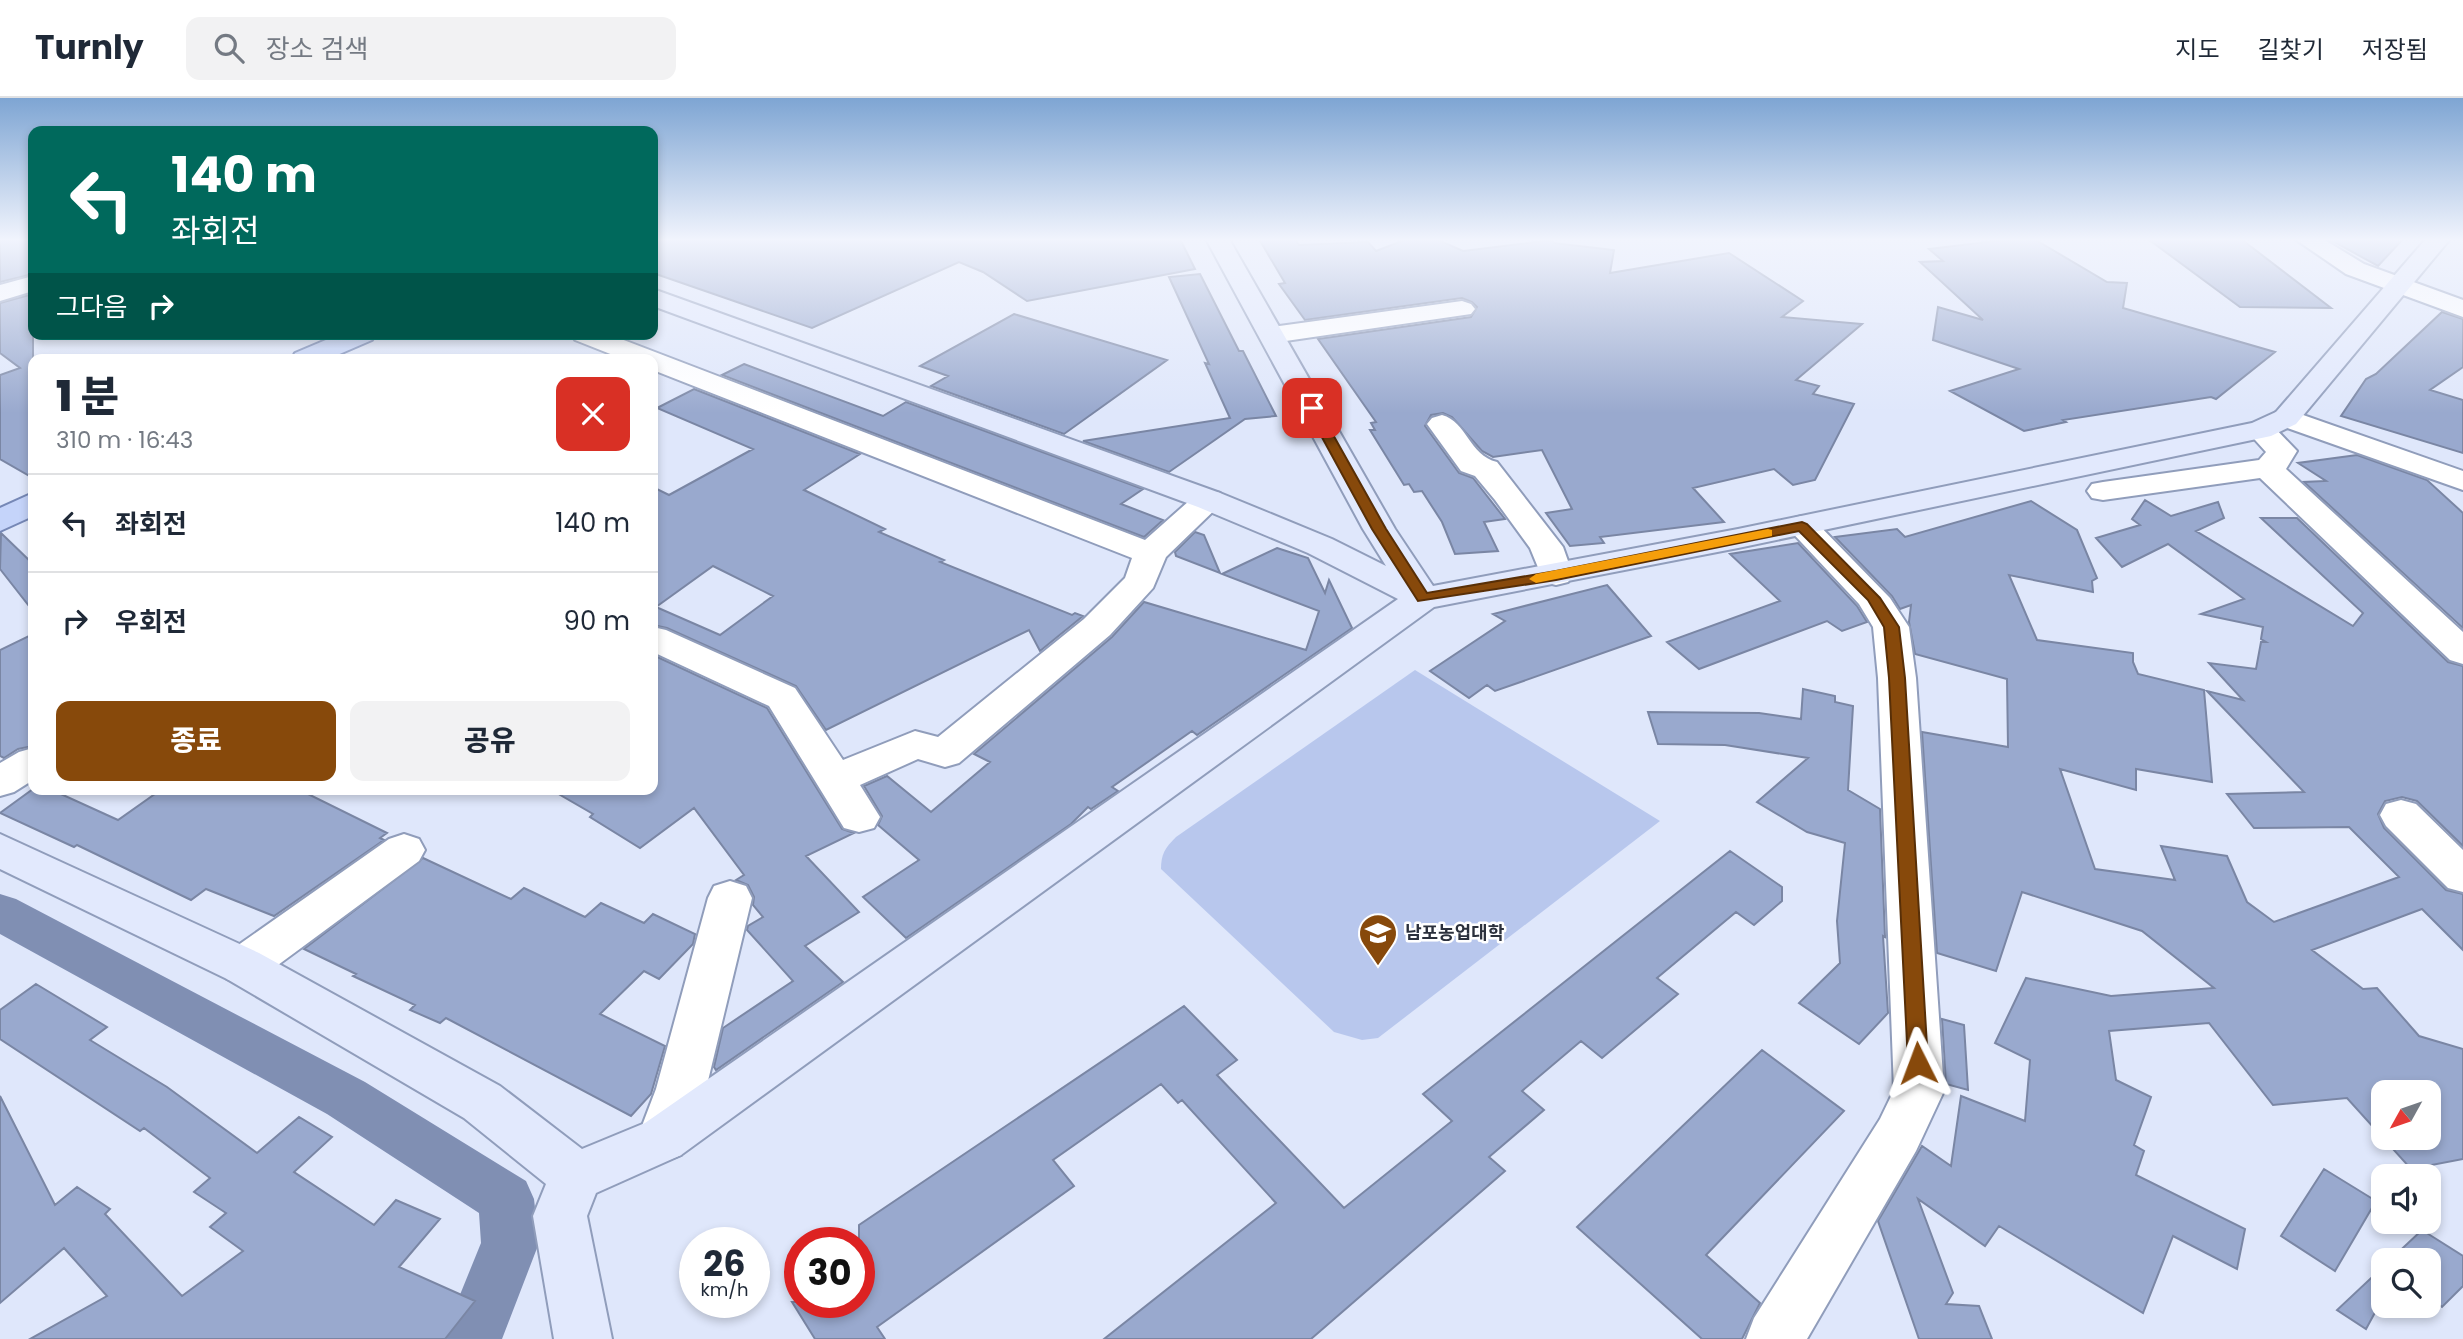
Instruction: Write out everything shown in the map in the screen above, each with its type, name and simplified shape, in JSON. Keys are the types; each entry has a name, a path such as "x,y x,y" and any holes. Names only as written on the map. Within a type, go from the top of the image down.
{"main road":[{"path":"1250,297 1379,529 1423,598"},
{"path":"571,1332 560,1216 576,1176 663,1139 1423,598 1556,575 1802,526 2274,424 2389,297"},
{"path":"658,299 1209,500 1321,546 1423,598"},
{"path":"317,354 349,340"},
{"path":"0,522 28,506"},
{"path":"0,850 243,966 482,1102 576,1176"}],"street":[{"path":"2429,297 2463,309"},
{"path":"1272,335 1462,309"},
{"path":"599,340 635,354"},
{"path":"658,363 1150,553"},
{"path":"2103,491 2267,468 2277,462 2282,451 2274,424"},
{"path":"2274,424 2463,481"},
{"path":"1442,425 1472,465 1486,469 1522,514 1546,547 1556,575"},
{"path":"2267,468 2463,652"},
{"path":"837,779 915,744 945,753 1097,627 1141,581 1150,553 1209,500"},
{"path":"1775,1339 1898,1135 1919,1091 1897,678 1891,627 1873,598 1802,526"},
{"path":"658,640 782,697 859,817"},
{"path":"0,782 28,765"},
{"path":"2400,815 2463,876"},
{"path":"243,966 404,850"},
{"path":"663,1139 681,1089 730,898"}],"shaded area":[{"path":"1415,670 1660,821 1378,1038 1362,1040 1334,1032 1161,869 1162,859 1166,848 1176,837"}],"building":[{"path":"28,297 28,340 33,340 33,354 28,354 28,475 0,459 0,375 20,368 0,353 0,303"},
{"path":"722,297 881,297 812,328"},
{"path":"1021,297 1048,297 1027,301"},
{"path":"1178,297 1212,297 1276,416 1245,419 1169,472 1083,441 1230,418 1205,363 1209,364"},
{"path":"1288,297 1797,297 1803,301 1782,317 1862,324 1796,380 1819,386 1813,394 1854,404 1815,480 1793,485 1774,469 1693,488 1724,522 1600,537 1604,543 1570,546 1546,513 1572,509 1542,450 1493,457 1482,451 1452,417 1443,413 1431,415 1425,426 1459,473 1473,478 1505,519 1484,522 1498,551 1455,554 1442,522 1422,491 1414,492 1409,484 1404,485 1370,430 1375,430 1371,423 1376,422 1318,339 1471,317 1477,307 1462,298 1305,320"},
{"path":"1958,297 2125,297 2123,308 2275,352 2216,399 2211,397 2063,420 2066,422 2024,431 1950,391 2019,369 1933,340 1938,307 1983,320"},
{"path":"2226,297 2317,297 2331,308 2240,307"},
{"path":"2442,312 2463,319 2463,367 2430,390 2463,400 2463,453 2341,416 2366,379 2376,374"},
{"path":"1014,314 1167,360 1064,434 931,386 948,376 920,366"},
{"path":"744,364 883,416 906,402 1143,489 1121,504 1163,520 1144,537 722,375"},
{"path":"694,389 860,454 804,490 885,529 879,532 944,560 940,562 1072,615 1075,613 1083,616 1040,651 1029,630 826,730 796,686 658,626 658,608 720,635 773,596 713,566 658,606 658,490 669,495 753,449 658,407"},
{"path":"2357,455 2427,480 2463,513 2463,628 2304,482 2326,481 2298,463"},
{"path":"2145,500 2171,516 2218,502 2224,518 2196,531 2353,626 2363,613 2261,518 2297,518 2448,662 2463,666 2463,846 2417,801 2402,797 2385,801 2378,814 2384,828 2446,890 2463,894 2463,950 2422,909 2312,950 2363,989 2377,988 2419,1036 2463,1049 2463,1159 2437,1164 2406,1164 2394,1150 2441,1150 2441,1080 2371,1080 2371,1125 2347,1098 2273,1105 2209,1023 2109,1031 2116,1080 2151,1097 2134,1145 2144,1151 2136,1175 2245,1229 2237,1269 2173,1236 2143,1313 1999,1226 1985,1246 1918,1199 1953,1293 1946,1304 1979,1306 1992,1339 1919,1339 1878,1221 1922,1146 1951,1166 1961,1096 2025,1121 2030,1060 1995,1043 2026,978 2111,996 2214,988 2142,931 2022,892 1996,971 1937,953 1922,732 2008,747 2007,679 1915,654 1909,622 1911,605 1900,609 1892,596 1835,537 1897,529 1905,537 2031,501 2077,530 2097,578 2092,581 2093,592 2009,575 2037,640 2133,653 2138,674 2204,690 2212,782 2136,769 2136,790 2060,769 2095,869 2175,880 2161,846 2227,856 2247,902 2274,922 2399,877 2349,827 2254,828 2227,794 2304,792 2207,691 2243,700 2209,663 2256,669 2261,642 2266,642 2261,639 2263,627 2201,614 2244,599 2168,544 2122,567 2096,538 2140,525 2132,519"},
{"path":"1195,532 1204,535 1220,573 1176,556 1175,552"},
{"path":"1,533 28,559 28,605 0,569"},
{"path":"1798,543 1857,606 1867,622 1842,631 1827,621 1699,669 1667,642 1780,601 1730,554"},
{"path":"1277,548 1308,558 1325,593 1329,580 1352,628 1197,735 1192,731 1112,787 1118,791 1091,809 1088,807 1071,824 906,938 863,897 919,860 878,825 882,816 864,786 887,776 931,812 990,762 974,754 1112,637 1144,602 1306,650 1319,611 1222,574"},
{"path":"1607,585 1651,636 1495,691 1487,685 1469,698 1430,671 1505,621 1493,614"},
{"path":"28,636 28,747 18,749 4,758 0,756 0,650"},
{"path":"658,657 767,708 842,829 854,833 806,856 859,912 805,946 843,982 716,1070 714,1067 723,1028 793,981 747,930 748,926 763,917 753,905 754,897 748,885 736,880 744,875 694,808 640,848 590,817 593,814 560,795 658,795"},
{"path":"1803,689 1835,696 1835,702 1853,706 1848,790 1880,809 1888,1013 1859,1044 1799,1003 1840,963 1837,921 1845,843 1807,832 1757,802 1808,758 1725,745 1658,744 1648,712 1759,713 1801,719"},
{"path":"28,793 28,795 63,795 118,820 153,795 310,795 387,833 380,838 384,840 274,916 206,889 191,900 77,845 74,847 0,813"},
{"path":"1730,851 1782,887 1782,901 1754,925 1736,912 1657,978 1678,994 1602,1058 1581,1041 1522,1091 1544,1110 1489,1157 1505,1171 1311,1339 1104,1339 1276,1203 1182,1100 1178,1103 1161,1084 1053,1160 1074,1186 877,1327 885,1339 815,1339 802,1318 875,1318 875,1227 859,1225 1184,1006 1237,1060 1217,1075 1344,1208 1452,1121 1423,1094"},
{"path":"423,858 511,899 524,888 585,917 601,903 644,923 653,914 695,934 693,944 659,979 644,971 600,1014 665,1046 651,1094 631,1116 446,1018 440,1023 410,1010 415,1005 304,949"},
{"path":"36,984 107,1027 90,1040 167,1087 257,1153 299,1117 332,1137 294,1172 374,1225 396,1200 440,1219 399,1267 475,1301 445,1339 30,1339 107,1296 64,1248 0,1303 0,1096 55,1205 77,1187 110,1209 105,1214 182,1296 243,1251 210,1227 226,1213 194,1192 210,1178 144,1128 140,1131 0,1039 0,1010"},
{"path":"1942,1019 1964,1025 1968,1090 1946,1084"},
{"path":"1762,1050 1844,1111 1706,1255 1760,1303 1742,1339 1702,1339 1577,1227"},
{"path":"2324,1169 2371,1198 2371,1210 2335,1271 2281,1236"},
{"path":"2418,1234 2428,1234 2463,1256 2463,1286 2442,1307 2441,1248 2403,1248"},
{"path":"2371,1278 2372,1318 2366,1329 2337,1310"}],"waterway":[{"path":"0,912 346,1098 506,1199 510,1243 472,1339"}],"slow traffic":[{"path":"1536,579 1768,533"}],"place":[{"name":"남포농업대학","path":"1378,967"}],"route":[{"path":"1312,408 1379,529 1423,598 1556,575 1802,526 1873,598 1891,627 1897,678 1918,1063"}]}
